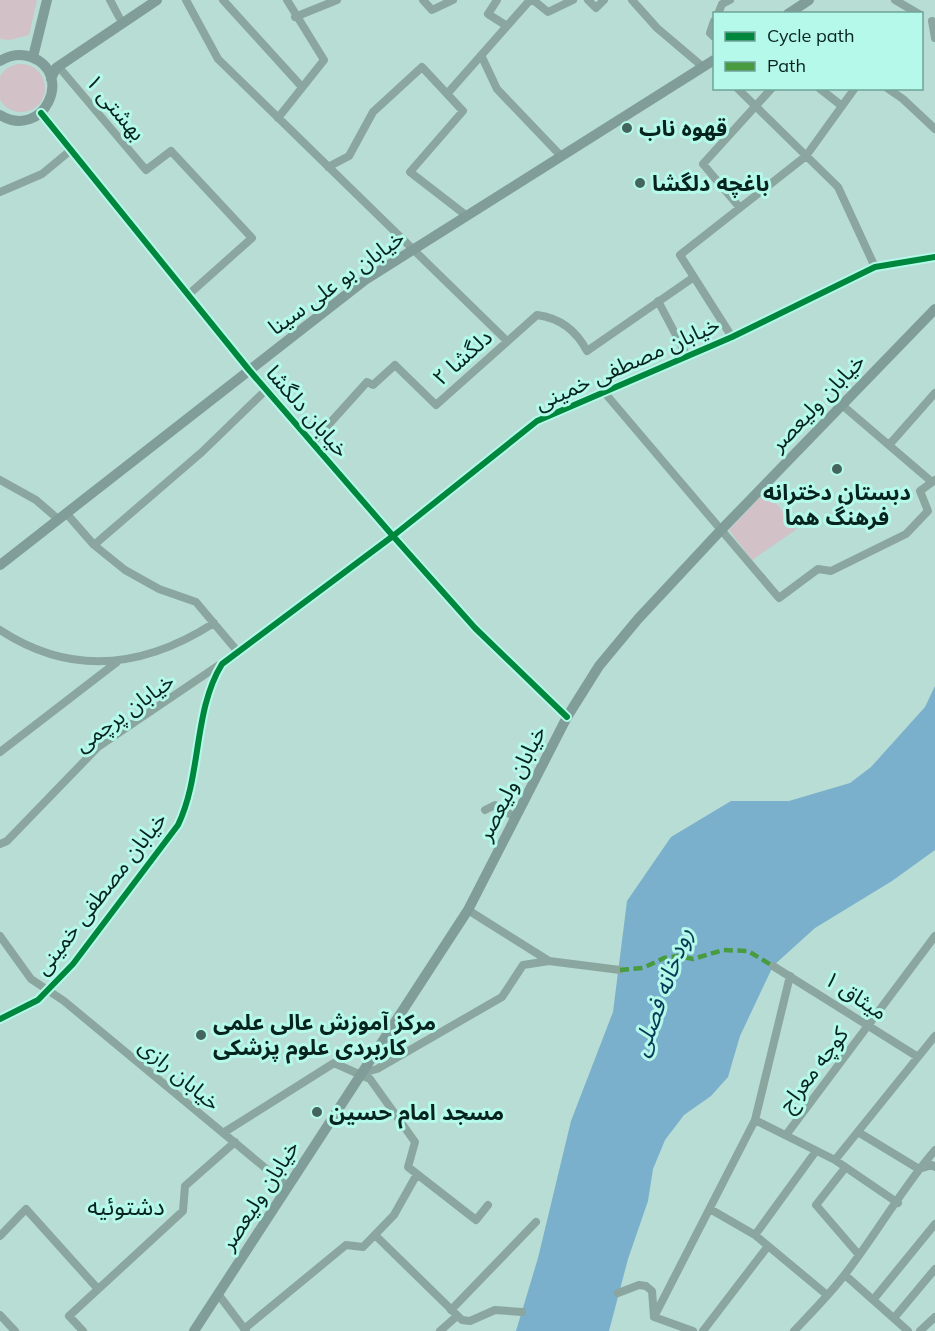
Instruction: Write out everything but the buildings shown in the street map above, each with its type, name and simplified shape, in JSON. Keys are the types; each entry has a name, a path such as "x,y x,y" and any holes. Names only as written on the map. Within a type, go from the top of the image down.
{"main road":[{"path":"47,0 36,59 51,79"},
{"path":"0,61 18,54 52,62 144,0"},
{"path":"1,116 22,121 40,113 51,95 51,79 58,66 157,0"},
{"path":"791,12 809,0"},
{"name":"خیابان بو علی سینا","path":"0,565 365,280 711,64"},
{"name":"خیابان ولیعصر","path":"194,1331 468,910 567,717 599,666 638,619 721,530 935,310"}],"street":[{"path":"110,0 119,17"},
{"path":"186,0 218,59 507,341"},
{"path":"223,0 302,87"},
{"path":"278,118 324,60 295,17 287,0"},
{"path":"295,17 338,0"},
{"path":"423,0 432,10 453,0"},
{"path":"497,0 488,14 507,26"},
{"path":"447,94 531,0 548,12 573,0"},
{"path":"588,0 596,8 604,0"},
{"path":"632,0 657,28 711,64"},
{"path":"719,12 722,4 730,0"},
{"path":"895,0 916,12"},
{"path":"934,19 935,38"},
{"path":"481,55 497,90 561,156"},
{"name":"بهشتی ۱","path":"58,66 146,170 171,151 252,238 188,295"},
{"path":"328,167 349,156 373,112 422,67 463,111 410,172 466,216"},
{"path":"739,90 838,187 875,267"},
{"path":"740,208 703,164 770,90"},
{"path":"822,90 842,106"},
{"path":"732,337 680,255 806,156 854,90"},
{"path":"890,90 935,129"},
{"name":"خیابان دلگشا","path":"40,113 249,370 393,536 475,628 567,717"},
{"path":"0,192 42,174 71,150"},
{"name":"خیابان مصطفی خمینی","path":"0,1019 38,1000 73,964 178,825 189,802 211,682 222,664 393,536 537,421 732,337 875,267 935,256"},
{"path":"687,356 658,302 694,277"},
{"name":"دلگشا ۲","path":"312,443 367,382 373,385 395,364 436,405 537,315 563,323 577,335 587,351 658,302"},
{"path":"94,545 202,452 266,390"},
{"path":"604,392 778,598 818,569 831,571 906,534 932,510 920,490 934,481 842,405"},
{"path":"889,445 935,393"},
{"path":"0,480 62,516 94,545 142,580 196,602 238,652"},
{"path":"0,630 17,641 49,654 83,661 118,662 163,651 184,642 214,623"},
{"path":"0,752 118,662"},
{"name":"خیابان پرچمی","path":"0,844 7,841 98,747 222,664"},
{"path":"485,810 495,805 515,818"},
{"path":"468,910 549,961"},
{"name":"خیابان رازی","path":"0,936 31,979 64,1001 287,1186"},
{"name":"کوچه معراج","path":"786,1135 935,936"},
{"path":"362,1074 377,1069 502,997 523,965 549,961 620,970"},
{"name":"میثاق ۱","path":"773,966 918,1057"},
{"path":"654,1317 755,1120 790,976"},
{"path":"835,1160 934,1040"},
{"path":"223,1133 334,1064 370,1078 415,1142 408,1167 476,1220 488,1205"},
{"path":"755,1120 835,1160 898,1203"},
{"path":"858,1132 919,1169 932,1165 935,1167"},
{"path":"83,1331 69,1316 183,1210 185,1186 234,1143"},
{"path":"794,1331 845,1275 898,1203 919,1169 935,1150"},
{"path":"755,1235 816,1151"},
{"path":"845,1167 816,1205 859,1256"},
{"path":"218,1294 245,1330 346,1245 363,1247 394,1215 417,1174"},
{"path":"1,1233 26,1209 98,1289"},
{"path":"710,1209 755,1235 827,1295"},
{"path":"441,1331 454,1313 536,1222"},
{"path":"873,1300 935,1224"},
{"path":"375,1235 454,1313 470,1321 495,1310 522,1312"},
{"path":"703,1331 768,1245"},
{"path":"894,1318 935,1269"},
{"path":"845,1275 908,1331"},
{"path":"618,1293 639,1285 646,1286 652,1291 654,1317"},
{"path":"0,1315 15,1331"},
{"path":"654,1317 693,1331"},
{"path":"920,1331 935,1317"}],"shaded area":[{"path":"0,0 37,0 29,35 10,40 0,39"},
{"path":"16,64 26,64 34,68 45,83 45,93 41,101 26,112 16,112 8,108 -1,97 1,75"},
{"path":"766,491 797,529 752,560 729,530"}],"water":[{"name":"رودخانه فصلی","path":"935,686 935,850 892,881 815,928 773,966 740,1036 728,1077 711,1096 684,1115 665,1140 653,1169 648,1201 628,1259 609,1331 516,1331 538,1258 571,1121 613,1012 627,901 671,837 731,801 789,801 850,783 871,767 925,707"}],"marked path":[{"path":"620,970 643,968 664,958 678,956 693,959 723,950 748,951 773,966"}],"cycle path":[{"path":"41,113 249,370 393,536 475,628 567,717"},
{"path":"0,1019 38,1000 73,964 178,825 191,785 206,702 222,664 393,536 537,421 732,337 875,267 935,257"}],"place":[{"name":"قهوه ناب","path":"627,128"},
{"name":"باغچه دلگشا","path":"640,183"},
{"name":"دبستان دخترانه فرهنگ هما","path":"837,469"},
{"name":"مرکز آموزش عالی علمی کاربردی علوم پزشکی","path":"201,1035"},
{"name":"مسجد امام حسین","path":"317,1112"}],"district":[{"name":"دشتوئیه","path":"126,1207"}]}
